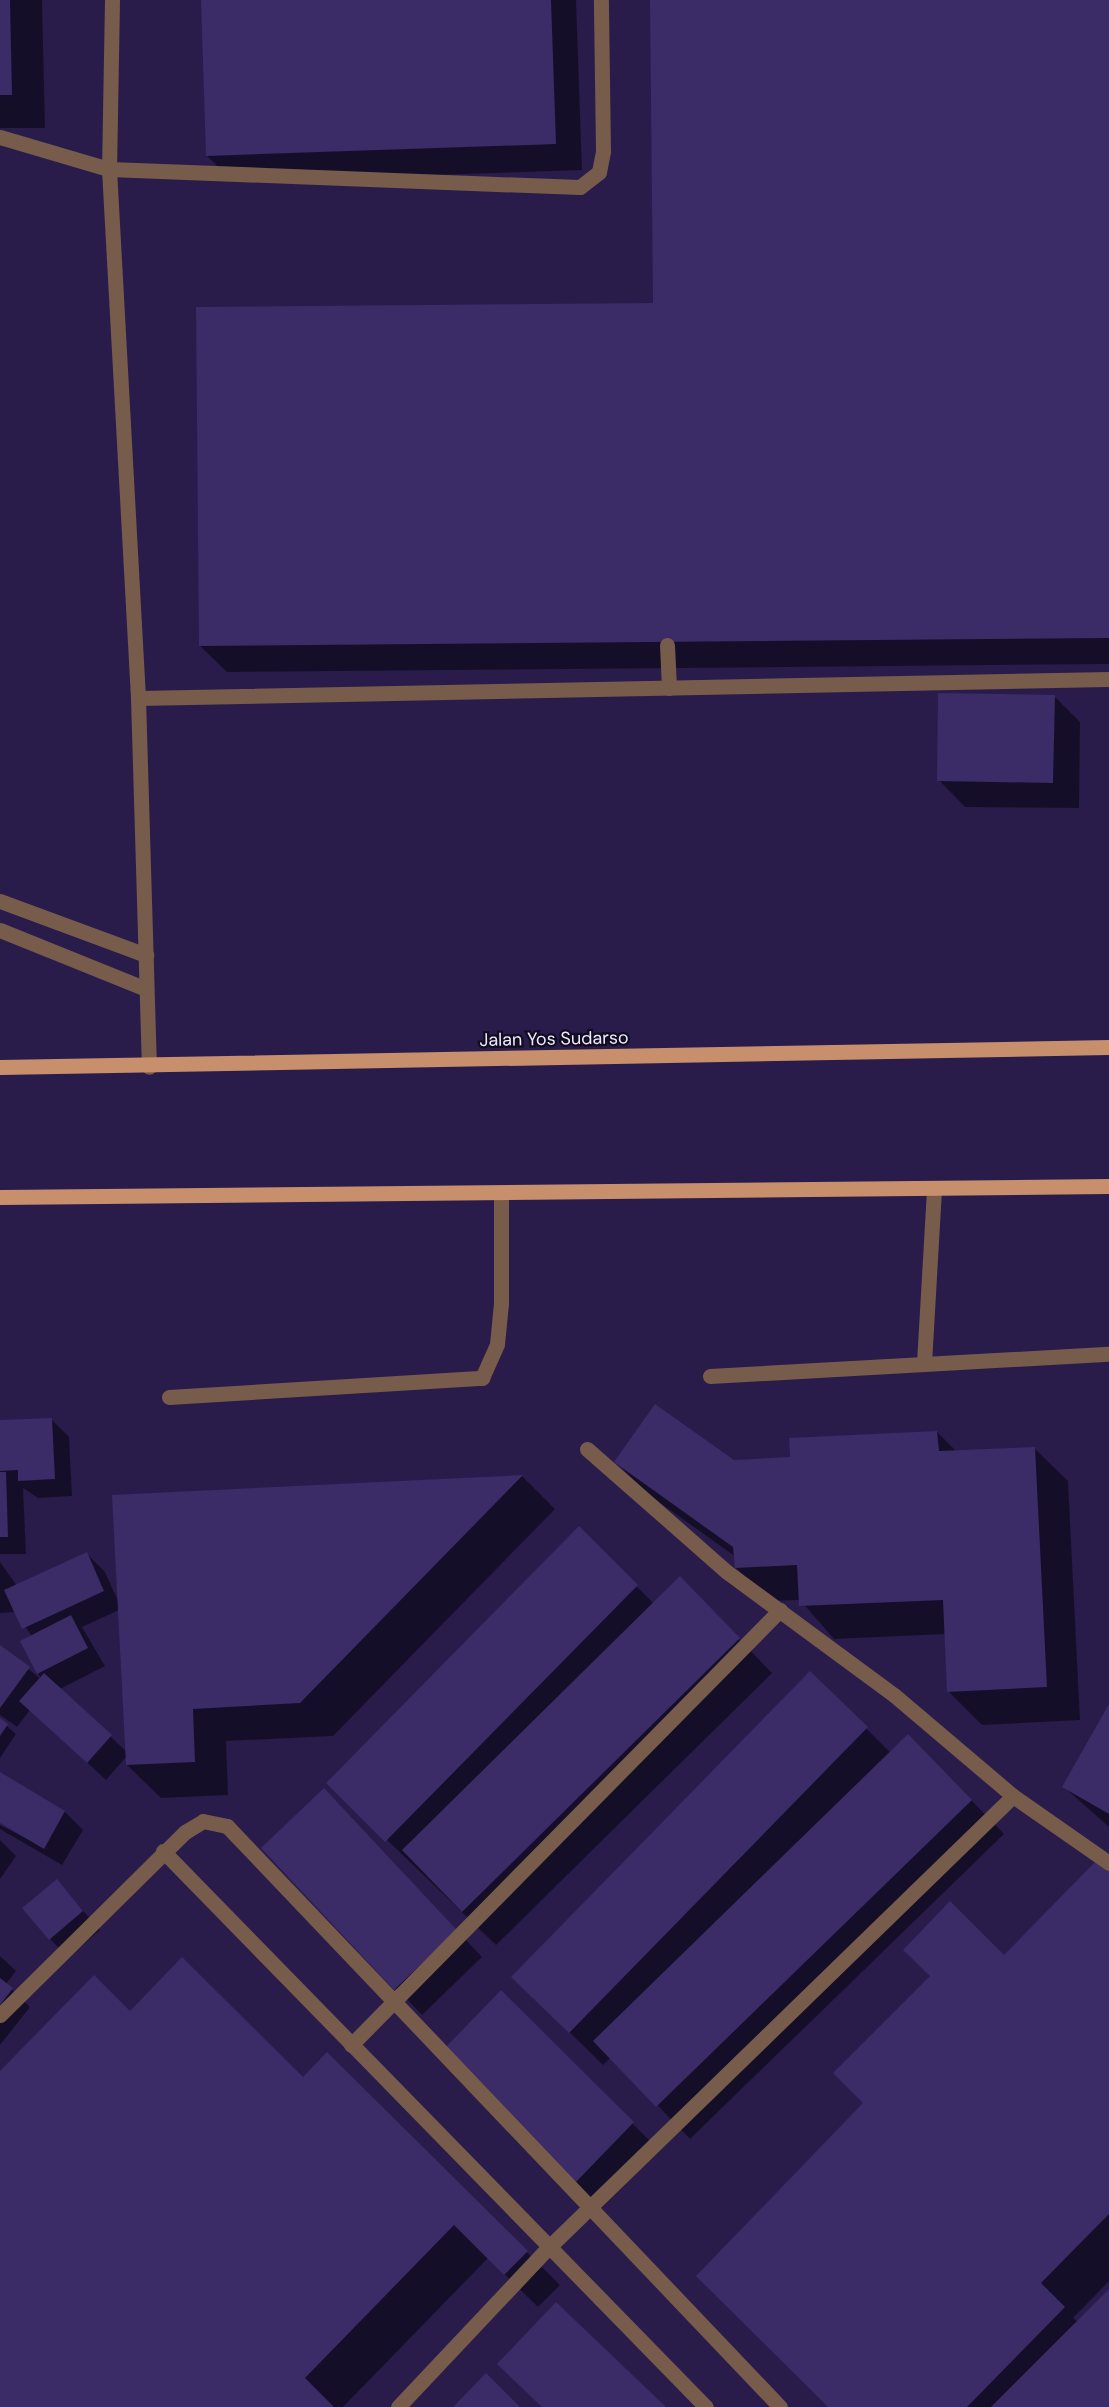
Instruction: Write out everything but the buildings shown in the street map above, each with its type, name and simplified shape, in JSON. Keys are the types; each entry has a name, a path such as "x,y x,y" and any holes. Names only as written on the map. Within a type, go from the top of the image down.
{"main road":[{"name":"Jalan Yos Sudarso","path":"0,1067 149,1067 1109,1047"},
{"path":"0,1197 501,1194 1109,1186"}],"lane":[{"path":"112,0 108,169 138,698 149,1067"},
{"path":"0,137 108,169 566,188 590,183 599,172 603,151 601,0"},
{"path":"667,645 669,688"},
{"path":"138,698 1109,679"},
{"path":"0,901 146,955"},
{"path":"0,930 146,989"},
{"path":"924,1363 934,1188"},
{"path":"168,1397 482,1378 497,1344 501,1194"},
{"path":"710,1376 1109,1354"},
{"path":"587,1449 780,1610 894,1695 1013,1796 1109,1863"},
{"path":"351,2045 780,1610"},
{"path":"398,2407 548,2248 1013,1796"},
{"path":"0,2015 163,1851 203,1821 227,1826 773,2405"},
{"path":"163,1851 548,2248 706,2407"}]}
